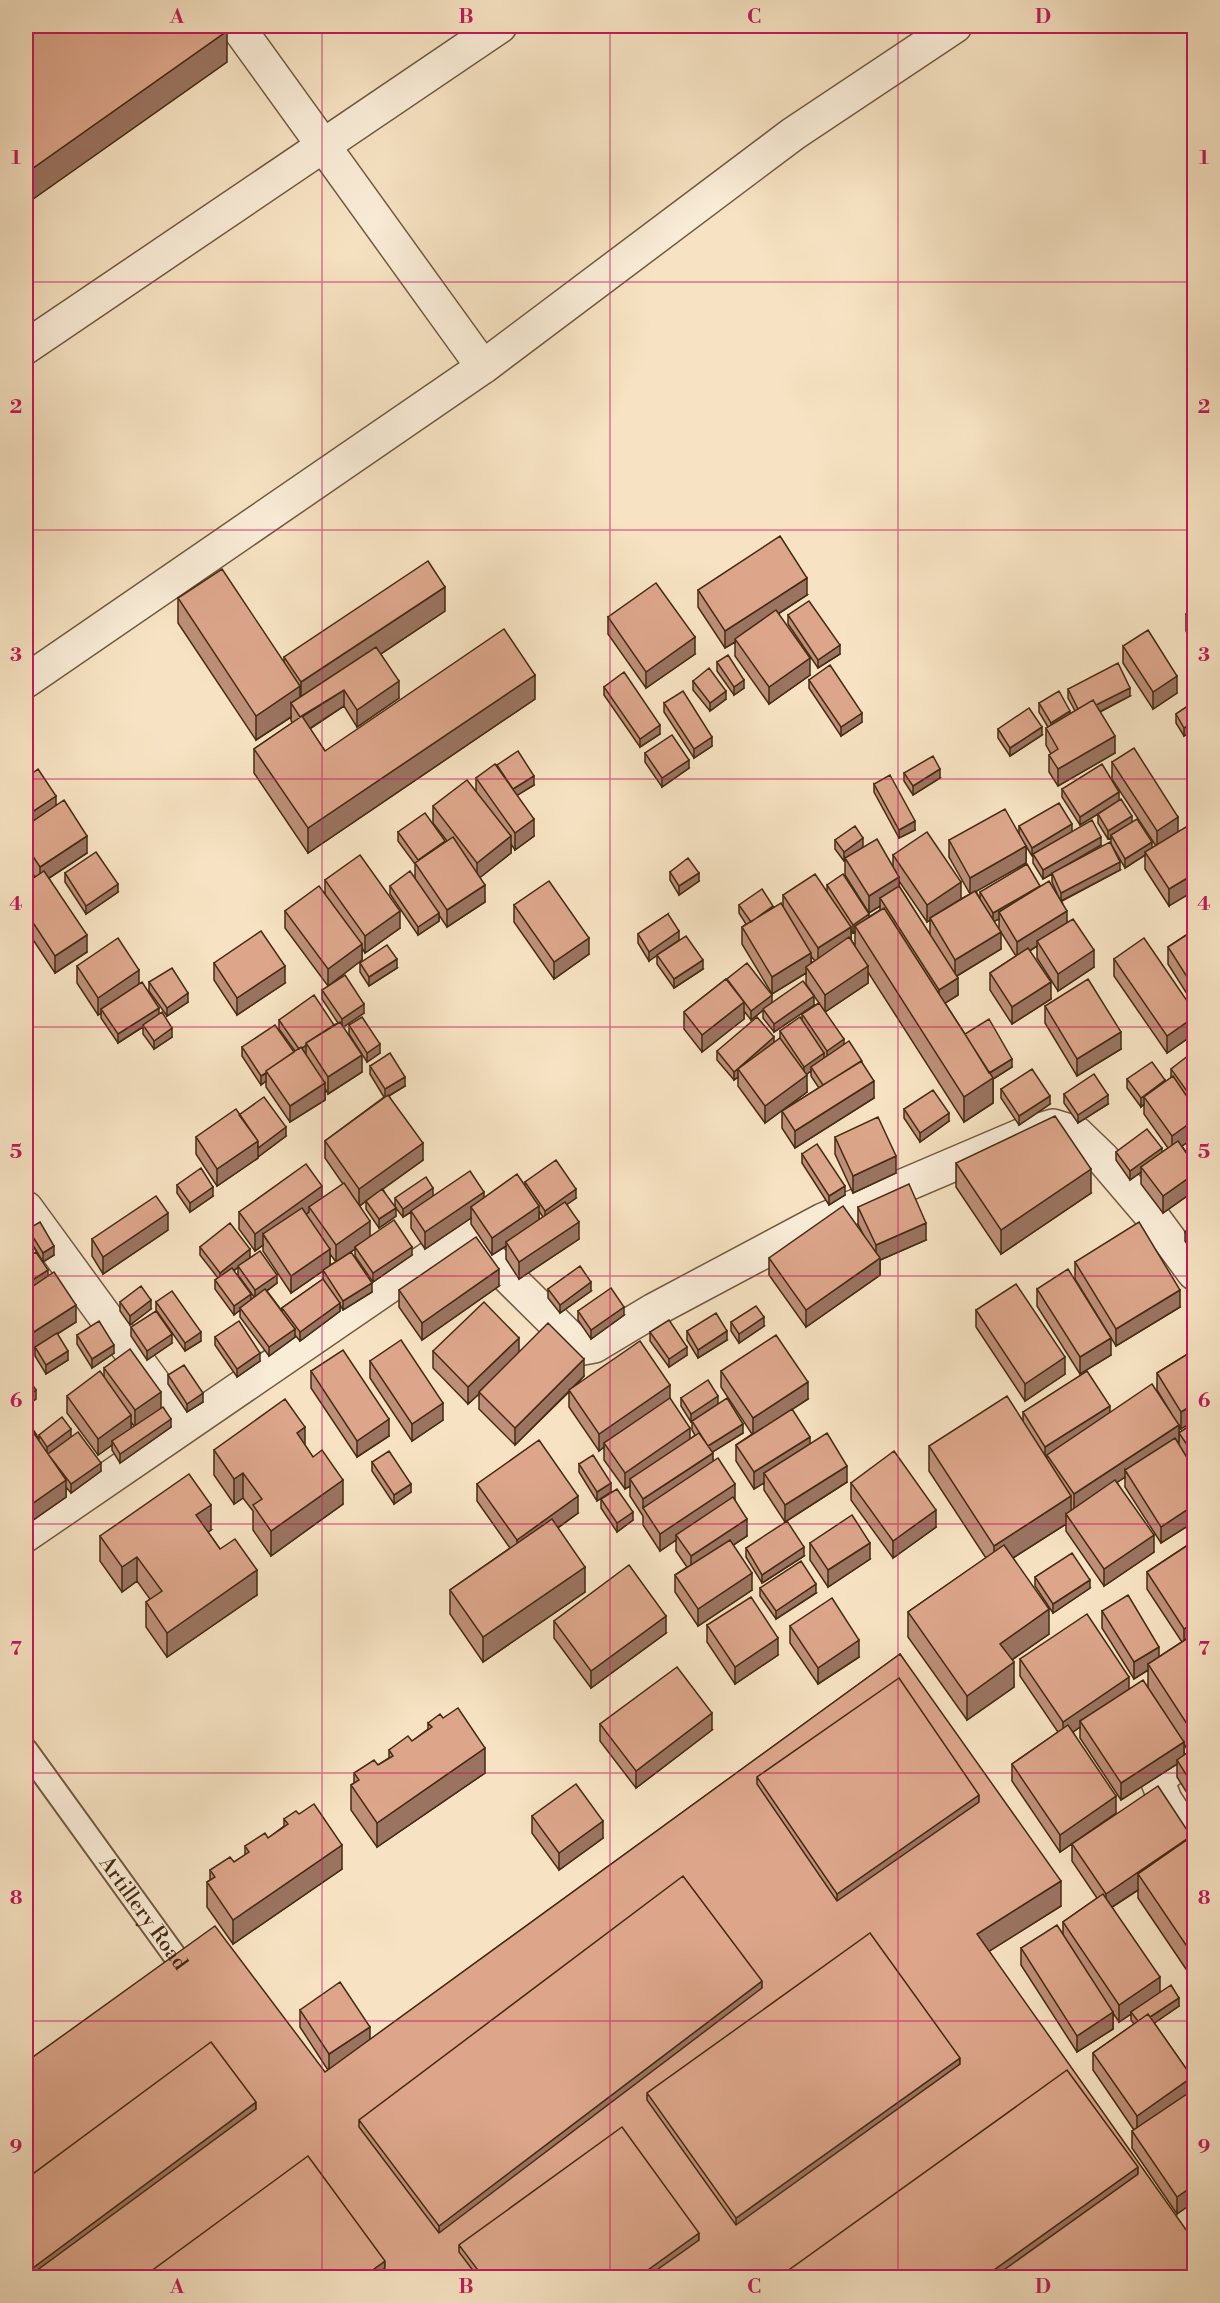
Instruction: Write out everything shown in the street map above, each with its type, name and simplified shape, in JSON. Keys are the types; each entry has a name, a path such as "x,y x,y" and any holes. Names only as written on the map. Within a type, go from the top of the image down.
{"street":[{"path":"237,26 483,367"},
{"path":"26,347 501,26"},
{"path":"26,681 483,367 794,134 955,26"},
{"path":"26,1535 465,1234 574,1342 583,1348 594,1346 654,1310 823,1220 1020,1136 1053,1126 1076,1133 1103,1159 1155,1220 1194,1273"},
{"path":"26,1208 184,1426"},
{"path":"1194,1754 1167,1772 1158,1782 1166,1800 1194,1844"}],"lane":[{"name":"Artillery Road","path":"26,1750 199,1998"}],"building":[{"path":"26,26 223,26 227,31 26,173"},
{"path":"780,536 807,578 725,631 698,590"},
{"path":"428,561 445,587 301,682 284,657"},
{"path":"222,569 300,686 256,716 178,598"},
{"path":"656,583 695,637 646,672 608,617"},
{"path":"809,601 840,645 818,660 788,615"},
{"path":"1194,609 1194,629 1186,614"},
{"path":"776,610 810,658 769,687 735,639"},
{"path":"504,629 535,675 308,828 254,749 302,716 325,751"},
{"path":"1148,630 1177,676 1153,692 1123,646"},
{"path":"376,647 399,681 357,710 344,690 300,717 291,703"},
{"path":"728,655 744,680 734,687 717,662"},
{"path":"1118,663 1130,688 1096,705 1093,700 1078,709 1068,689"},
{"path":"830,665 862,713 841,727 809,680"},
{"path":"709,668 726,691 710,703 693,681"},
{"path":"624,672 660,725 640,739 604,687"},
{"path":"683,691 712,737 694,749 664,703"},
{"path":"1059,691 1070,711 1051,723 1039,703"},
{"path":"1093,700 1115,736 1058,769 1049,755 1058,749 1046,728"},
{"path":"1194,702 1194,721 1184,728 1176,714"},
{"path":"1029,708 1042,727 1010,748 998,729"},
{"path":"672,735 689,760 662,778 645,753"},
{"path":"26,748 33,760 26,765"},
{"path":"1134,748 1178,817 1157,831 1112,762"},
{"path":"518,751 534,776 513,789 497,765"},
{"path":"933,756 940,769 913,786 904,773"},
{"path":"495,764 534,819 515,833 476,778"},
{"path":"1102,764 1119,792 1080,817 1062,789"},
{"path":"38,769 56,796 26,816 26,778"},
{"path":"890,775 915,821 899,830 874,784"},
{"path":"467,780 511,836 477,863 433,806"},
{"path":"1121,799 1132,816 1108,831 1098,814"},
{"path":"64,800 87,836 40,867 26,846 26,826"},
{"path":"1059,803 1072,824 1032,848 1019,826"},
{"path":"1005,809 1026,846 970,878 949,840"},
{"path":"425,813 445,841 418,860 398,832"},
{"path":"1137,819 1152,842 1125,859 1111,835"},
{"path":"1092,820 1101,837 1043,870 1033,854"},
{"path":"1194,822 1194,874 1169,889 1145,852"},
{"path":"855,826 863,838 844,852 835,840"},
{"path":"927,832 961,882 927,905 893,855"},
{"path":"453,837 485,885 447,910 415,863"},
{"path":"877,839 899,877 869,896 845,858"},
{"path":"1110,842 1120,862 1061,893 1052,873"},
{"path":"96,852 118,884 86,906 65,873"},
{"path":"360,855 400,911 365,936 325,880"},
{"path":"688,858 699,873 679,886 670,872"},
{"path":"1027,864 1040,886 993,913 980,892"},
{"path":"44,871 87,935 55,956 26,912 26,883"},
{"path":"410,871 439,913 418,927 390,886"},
{"path":"815,874 851,927 818,948 783,895"},
{"path":"843,874 869,914 853,925 827,885"},
{"path":"549,881 589,938 554,962 514,905"},
{"path":"1049,881 1067,911 1017,942 999,912"},
{"path":"319,886 362,944 328,969 285,911"},
{"path":"899,886 958,978 939,990 880,898"},
{"path":"762,889 773,906 751,922 739,905"},
{"path":"975,891 1001,932 955,960 930,918"},
{"path":"781,903 811,953 772,977 742,927"},
{"path":"884,908 993,1078 964,1097 855,926"},
{"path":"668,914 679,931 649,952 638,934"},
{"path":"1073,919 1094,950 1058,974 1037,941"},
{"path":"1194,930 1194,988 1168,947"},
{"path":"261,931 285,966 237,998 214,963"},
{"path":"686,936 703,960 674,979 657,955"},
{"path":"849,937 868,966 825,995 806,967"},
{"path":"118,938 139,970 98,998 77,966"},
{"path":"1144,938 1194,1011 1194,1017 1167,1036 1114,959"},
{"path":"387,945 397,959 369,977 360,963"},
{"path":"1028,948 1051,982 1012,1007 990,973"},
{"path":"747,963 772,995 751,1011 727,979"},
{"path":"172,968 188,993 167,1008 149,982"},
{"path":"345,975 364,1004 342,1019 322,990"},
{"path":"726,979 744,1002 702,1035 684,1012"},
{"path":"1088,979 1121,1032 1077,1059 1045,1006"},
{"path":"803,981 814,996 774,1024 763,1009"},
{"path":"142,982 159,1008 118,1034 101,1009"},
{"path":"314,995 334,1025 299,1049 279,1020"},
{"path":"819,1003 844,1039 827,1051 802,1014"},
{"path":"162,1012 172,1028 154,1041 143,1025"},
{"path":"362,1017 380,1044 367,1053 349,1025"},
{"path":"757,1017 774,1037 734,1072 717,1051"},
{"path":"800,1017 824,1053 804,1067 780,1031"},
{"path":"989,1019 1012,1059 989,1073 965,1034"},
{"path":"340,1022 362,1055 328,1077 306,1043"},
{"path":"275,1025 294,1052 261,1076 242,1047"},
{"path":"780,1038 807,1075 765,1106 738,1069"},
{"path":"849,1041 862,1061 823,1085 811,1067"},
{"path":"301,1047 325,1083 290,1106 266,1071"},
{"path":"390,1053 405,1077 385,1089 370,1066"},
{"path":"1189,1055 1194,1062 1194,1101 1171,1069"},
{"path":"861,1061 874,1081 795,1131 782,1111"},
{"path":"1152,1062 1165,1080 1141,1098 1127,1079"},
{"path":"1032,1069 1050,1096 1019,1116 1001,1089"},
{"path":"1094,1074 1108,1095 1078,1115 1064,1094"},
{"path":"1173,1076 1194,1107 1194,1120 1172,1136 1144,1097"},
{"path":"933,1090 949,1113 920,1133 904,1109"},
{"path":"388,1095 423,1143 359,1189 325,1141"},
{"path":"264,1097 286,1127 258,1148 258,1141 239,1115"},
{"path":"236,1109 258,1141 217,1169 196,1137"},
{"path":"1055,1116 1091,1169 1001,1230 956,1163"},
{"path":"878,1117 896,1156 853,1176 835,1137"},
{"path":"1147,1129 1162,1148 1130,1171 1116,1152"},
{"path":"1178,1141 1194,1164 1194,1174 1163,1196 1141,1167"},
{"path":"817,1144 845,1186 829,1196 802,1154"},
{"path":"556,1160 576,1189 545,1211 525,1182"},
{"path":"306,1164 322,1186 255,1234 239,1212"},
{"path":"201,1168 213,1187 190,1203 177,1185"},
{"path":"470,1171 484,1192 425,1232 411,1211"},
{"path":"517,1174 539,1206 492,1238 471,1207"},
{"path":"426,1177 433,1188 403,1209 395,1198"},
{"path":"344,1183 370,1221 336,1245 309,1207"},
{"path":"909,1184 926,1223 876,1245 858,1207"},
{"path":"382,1189 396,1208 379,1219 366,1201"},
{"path":"156,1196 168,1213 103,1257 92,1239"},
{"path":"565,1202 579,1222 519,1262 506,1242"},
{"path":"843,1206 880,1258 806,1310 769,1258"},
{"path":"302,1208 330,1249 291,1276 263,1234"},
{"path":"394,1220 412,1247 373,1273 355,1247"},
{"path":"40,1222 54,1246 43,1253 28,1229"},
{"path":"1139,1222 1180,1290 1116,1329 1075,1262"},
{"path":"230,1223 250,1249 220,1273 200,1247"},
{"path":"1194,1225 1194,1246 1185,1232"},
{"path":"476,1237 499,1269 422,1323 399,1290"},
{"path":"260,1251 277,1275 255,1290 238,1266"},
{"path":"36,1252 48,1270 26,1284 26,1259"},
{"path":"351,1252 372,1283 343,1301 323,1270"},
{"path":"580,1266 591,1282 560,1305 548,1289"},
{"path":"232,1268 251,1294 234,1306 215,1280"},
{"path":"1068,1269 1111,1338 1080,1357 1037,1289"},
{"path":"54,1272 76,1305 26,1337 26,1291"},
{"path":"323,1279 340,1303 300,1332 282,1308"},
{"path":"1016,1284 1065,1357 1025,1384 976,1310"},
{"path":"141,1286 151,1300 130,1316 120,1302"},
{"path":"611,1288 624,1307 591,1330 578,1311"},
{"path":"265,1289 295,1329 269,1347 240,1308"},
{"path":"172,1291 201,1332 185,1343 156,1302"},
{"path":"484,1302 519,1338 468,1387 433,1351"},
{"path":"756,1306 764,1317 739,1334 731,1322"},
{"path":"156,1311 172,1334 147,1351 131,1327"},
{"path":"716,1313 727,1331 698,1350 687,1331"},
{"path":"669,1320 687,1347 669,1359 650,1332"},
{"path":"99,1321 114,1345 92,1359 77,1335"},
{"path":"239,1321 260,1353 237,1369 215,1337"},
{"path":"548,1323 584,1359 515,1428 479,1392"},
{"path":"57,1333 68,1351 46,1365 35,1347"},
{"path":"776,1335 808,1382 753,1418 721,1371"},
{"path":"401,1340 443,1403 412,1424 370,1361"},
{"path":"640,1341 670,1385 599,1434 569,1390"},
{"path":"130,1349 161,1392 135,1410 104,1368"},
{"path":"343,1350 389,1419 357,1441 311,1371"},
{"path":"1194,1350 1194,1404 1181,1412 1157,1373"},
{"path":"184,1365 203,1393 187,1404 168,1375"},
{"path":"100,1371 131,1415 98,1439 67,1396"},
{"path":"1087,1371 1110,1406 1045,1447 1023,1412"},
{"path":"26,1375 36,1390 26,1397"},
{"path":"708,1380 718,1396 691,1414 681,1398"},
{"path":"1152,1384 1179,1425 1074,1494 1047,1455"},
{"path":"1007,1396 1071,1496 994,1546 929,1446"},
{"path":"670,1398 690,1428 625,1473 604,1443"},
{"path":"727,1398 743,1424 708,1446 692,1421"},
{"path":"285,1399 305,1427 297,1433 313,1457 322,1450 343,1480 271,1531 253,1505 262,1499 243,1473 234,1479 214,1450"},
{"path":"163,1407 171,1419 120,1454 112,1441"},
{"path":"792,1409 810,1437 754,1472 736,1445"},
{"path":"62,1417 71,1429 47,1447 39,1435"},
{"path":"26,1419 36,1434 33,1432 26,1437"},
{"path":"1194,1423 1194,1455 1179,1433"},
{"path":"33,1432 66,1480 26,1508 26,1437"},
{"path":"78,1432 101,1463 71,1484 48,1454"},
{"path":"699,1433 713,1453 643,1499 630,1479"},
{"path":"827,1433 847,1466 785,1505 764,1473"},
{"path":"1175,1438 1194,1469 1194,1505 1161,1527 1125,1470"},
{"path":"539,1440 578,1496 517,1540 477,1484"},
{"path":"389,1451 411,1484 394,1495 372,1462"},
{"path":"894,1451 936,1510 893,1541 851,1483"},
{"path":"593,1455 611,1483 597,1492 579,1464"},
{"path":"718,1458 735,1484 660,1534 643,1508"},
{"path":"189,1474 211,1505 196,1515 220,1549 235,1539 257,1570 167,1633 146,1602 162,1591 137,1557 122,1567 100,1536"},
{"path":"1115,1480 1154,1535 1104,1569 1066,1514"},
{"path":"617,1489 633,1512 617,1523 601,1499"},
{"path":"733,1497 747,1519 691,1556 676,1535"},
{"path":"852,1515 870,1543 828,1570 810,1543"},
{"path":"552,1519 585,1567 483,1637 450,1590"},
{"path":"787,1521 804,1547 762,1575 746,1548"},
{"path":"730,1540 752,1573 698,1609 675,1575"},
{"path":"1194,1541 1194,1622 1184,1629 1147,1572"},
{"path":"1004,1545 1049,1609 1000,1644 1014,1662 967,1696 908,1612"},
{"path":"1072,1553 1090,1580 1053,1604 1035,1577"},
{"path":"801,1561 816,1584 776,1611 760,1588"},
{"path":"629,1565 666,1616 591,1671 554,1621"},
{"path":"1128,1595 1159,1647 1134,1662 1102,1611"},
{"path":"751,1597 778,1638 735,1667 707,1625"},
{"path":"832,1598 859,1640 818,1668 790,1626"},
{"path":"1087,1614 1129,1677 1063,1722 1020,1659"},
{"path":"1194,1634 1194,1719 1187,1724 1148,1664"},
{"path":"900,1654 1061,1881 977,1934 1194,2241 1194,2277 994,2277 1138,2174 1138,2167 1067,2070 779,2277 647,2277 699,2240 699,2233 622,2127 459,2245 459,2252 478,2277 372,2277 385,2268 385,2261 308,2156 143,2277 28,2277 256,2109 256,2102 211,2042 26,2179 26,2062 215,1926 325,2072","holes":["899,1678 979,1795 979,1802 837,1901 757,1784 757,1777","683,1876 762,1981 762,1988 439,2233 359,2127 359,2120","870,1933 960,2058 960,2064 736,2225 647,2100 647,2093"]},
{"path":"677,1667 712,1713 636,1771 600,1724"},
{"path":"899,1678 979,1795 837,1894 757,1777"},
{"path":"1143,1680 1184,1742 1121,1783 1080,1721"},
{"path":"458,1708 485,1748 377,1823 351,1785 359,1780 354,1773 374,1760 378,1765 393,1756 389,1750 408,1736 412,1741 432,1727 428,1723 440,1714 443,1718"},
{"path":"1068,1725 1116,1796 1060,1835 1012,1764"},
{"path":"1194,1748 1194,1787 1177,1760"},
{"path":"576,1784 603,1821 559,1853 532,1816"},
{"path":"1158,1786 1191,1836 1106,1894 1072,1844"},
{"path":"314,1804 342,1845 233,1920 207,1882 215,1877 210,1870 230,1857 234,1862 249,1852 245,1846 265,1833 268,1838 288,1824 284,1819 296,1811 299,1814"},
{"path":"1194,1835 1194,1943 1188,1948 1138,1874"},
{"path":"683,1876 762,1981 439,2226 359,2120"},
{"path":"1103,1894 1160,1977 1119,2005 1063,1922"},
{"path":"1057,1925 1113,2012 1077,2036 1021,1948"},
{"path":"870,1933 960,2058 736,2218 647,2093"},
{"path":"340,1982 370,2027 329,2054 300,2010"},
{"path":"1171,1985 1179,1998 1150,2017 1148,2014 1138,2021 1131,2012"},
{"path":"1148,2014 1192,2077 1137,2116 1093,2053"},
{"path":"211,2042 256,2102 26,2273 26,2179"},
{"path":"1067,2070 1138,2167 984,2277 779,2277"},
{"path":"1190,2092 1194,2099 1194,2185 1177,2197 1132,2131"},
{"path":"622,2127 699,2233 638,2277 483,2277 459,2245"},
{"path":"308,2156 385,2261 363,2277 143,2277"}]}
